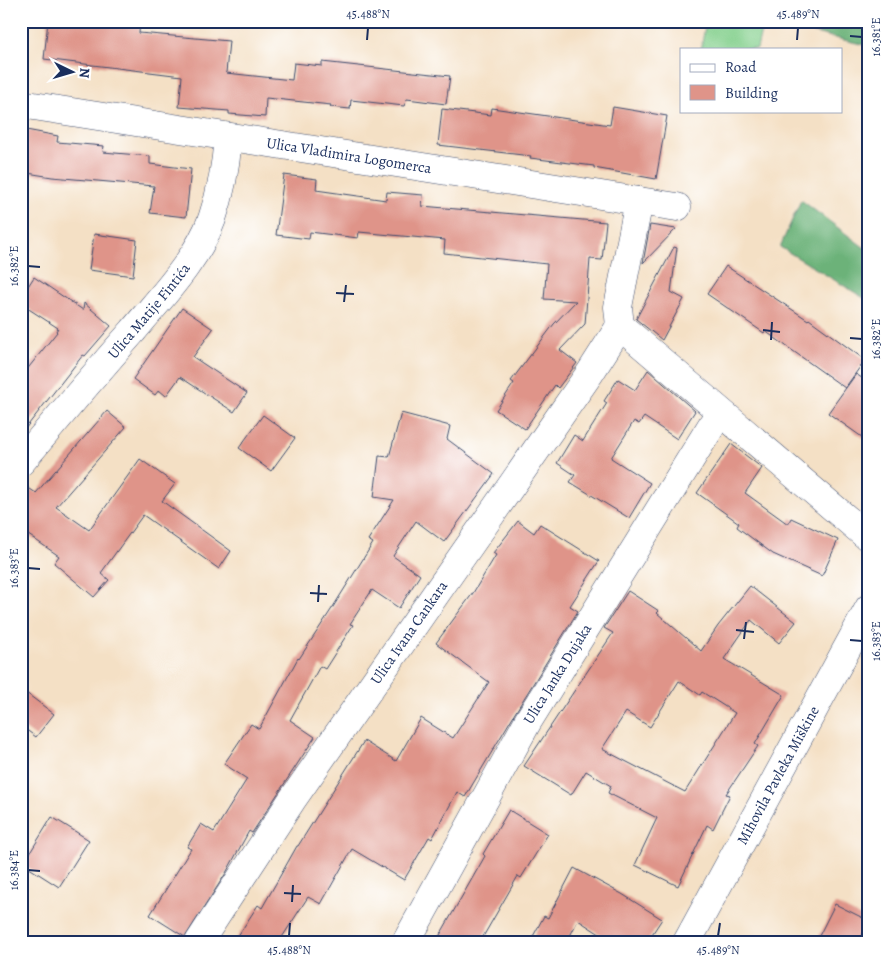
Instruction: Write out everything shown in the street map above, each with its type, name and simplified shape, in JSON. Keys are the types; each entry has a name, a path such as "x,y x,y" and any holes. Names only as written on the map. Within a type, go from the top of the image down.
{"street":[{"name":"Ulica Vladimira Logomerca","path":"21,104 677,207"},
{"name":"Ulica Matije Fintića","path":"21,462 175,280 197,247 212,220 226,162 228,137"},
{"path":"639,201 618,308 620,326 869,538"},
{"name":"Ulica Ivana Cankara","path":"200,942 292,800 590,373 620,326"},
{"name":"Ulica Janka Dujaka","path":"406,942 528,720 720,412"},
{"name":"Mihovila Pavleka Miškine","path":"687,942 869,608"}],"green space":[{"path":"706,21 761,31 757,48 701,48"},
{"path":"769,21 869,21 869,46 769,22"},
{"path":"801,200 869,251 869,301 780,247"}],"building":[{"path":"48,21 140,21 139,33 229,41 226,73 292,80 294,63 322,66 322,62 450,76 446,104 407,99 404,106 351,100 350,109 266,98 265,117 229,114 229,111 179,107 182,76 44,59"},
{"path":"613,107 667,116 656,179 594,168 594,166 530,158 531,156 438,145 442,109 491,115 492,108 610,125"},
{"path":"21,129 58,136 57,142 104,146 103,152 150,156 150,164 191,169 186,217 150,213 154,186 52,177 21,172"},
{"path":"284,175 317,179 316,190 386,200 387,192 423,195 422,206 606,222 602,260 590,259 585,324 560,350 577,363 558,388 555,385 525,429 496,410 514,383 511,381 554,324 576,301 544,299 547,264 444,253 445,240 359,232 358,238 310,232 309,239 276,235"},
{"path":"650,225 676,229 643,263"},
{"path":"94,234 137,240 133,276 89,270"},
{"path":"674,247 677,248 671,292 684,299 662,340 636,319"},
{"path":"726,266 809,319 865,360 845,388 765,331 764,333 707,294"},
{"path":"34,277 83,310 84,303 111,326 85,356 83,355 21,434 21,377 57,332 58,328 21,304 21,297"},
{"path":"182,308 213,329 193,357 247,393 234,412 180,377 166,396 159,390 155,395 133,379"},
{"path":"648,370 695,411 677,439 644,417 639,424 634,421 611,458 650,483 629,518 570,482 575,475 557,463 574,435 583,441 607,403 604,401 618,379 635,390"},
{"path":"856,374 869,383 869,442 828,413"},
{"path":"107,411 126,427 56,507 89,530 140,459 175,484 162,501 231,551 219,569 143,515 101,573 109,580 94,597 54,563 59,556 21,530 21,483 36,493"},
{"path":"401,413 450,426 447,439 494,474 444,542 416,521 393,556 420,575 399,608 372,590 350,624 353,625 325,669 320,666 290,720 315,737 252,833 249,831 226,873 185,937 150,915 191,849 187,847 201,824 214,832 247,779 224,764 251,724 259,729 298,658 373,543 368,540 394,500 374,497 379,456 389,457"},
{"path":"263,415 295,438 271,471 239,448"},
{"path":"731,444 762,468 745,493 788,524 791,518 838,540 822,576 773,554 737,527 739,523 697,493"},
{"path":"518,521 534,533 540,524 599,561 570,606 578,611 465,797 457,792 432,839 429,837 404,880 352,849 321,904 308,897 279,942 234,942 258,905 262,908 297,846 364,741 396,761 421,718 453,738 489,682 436,643 473,593 496,555 493,553"},
{"path":"750,586 796,622 779,643 751,620 724,659 784,695 755,744 758,746 726,794 730,795 713,829 707,825 678,886 635,865 657,818 608,793 611,786 586,771 571,795 524,766 613,633 604,628 628,591 659,611 657,613 701,651","holes":["679,681 700,695 702,692 735,713 685,792 602,749 626,712 650,727"]},
{"path":"21,689 54,714 36,737 21,726"},
{"path":"509,810 548,834 521,878 518,876 480,942 436,942 485,856 483,854"},
{"path":"52,817 89,840 59,887 23,864"},
{"path":"574,868 622,894 662,919 647,942 612,942 578,920 567,942 530,942 544,916 548,918"},
{"path":"835,904 869,921 859,942 831,942 819,936"}]}
